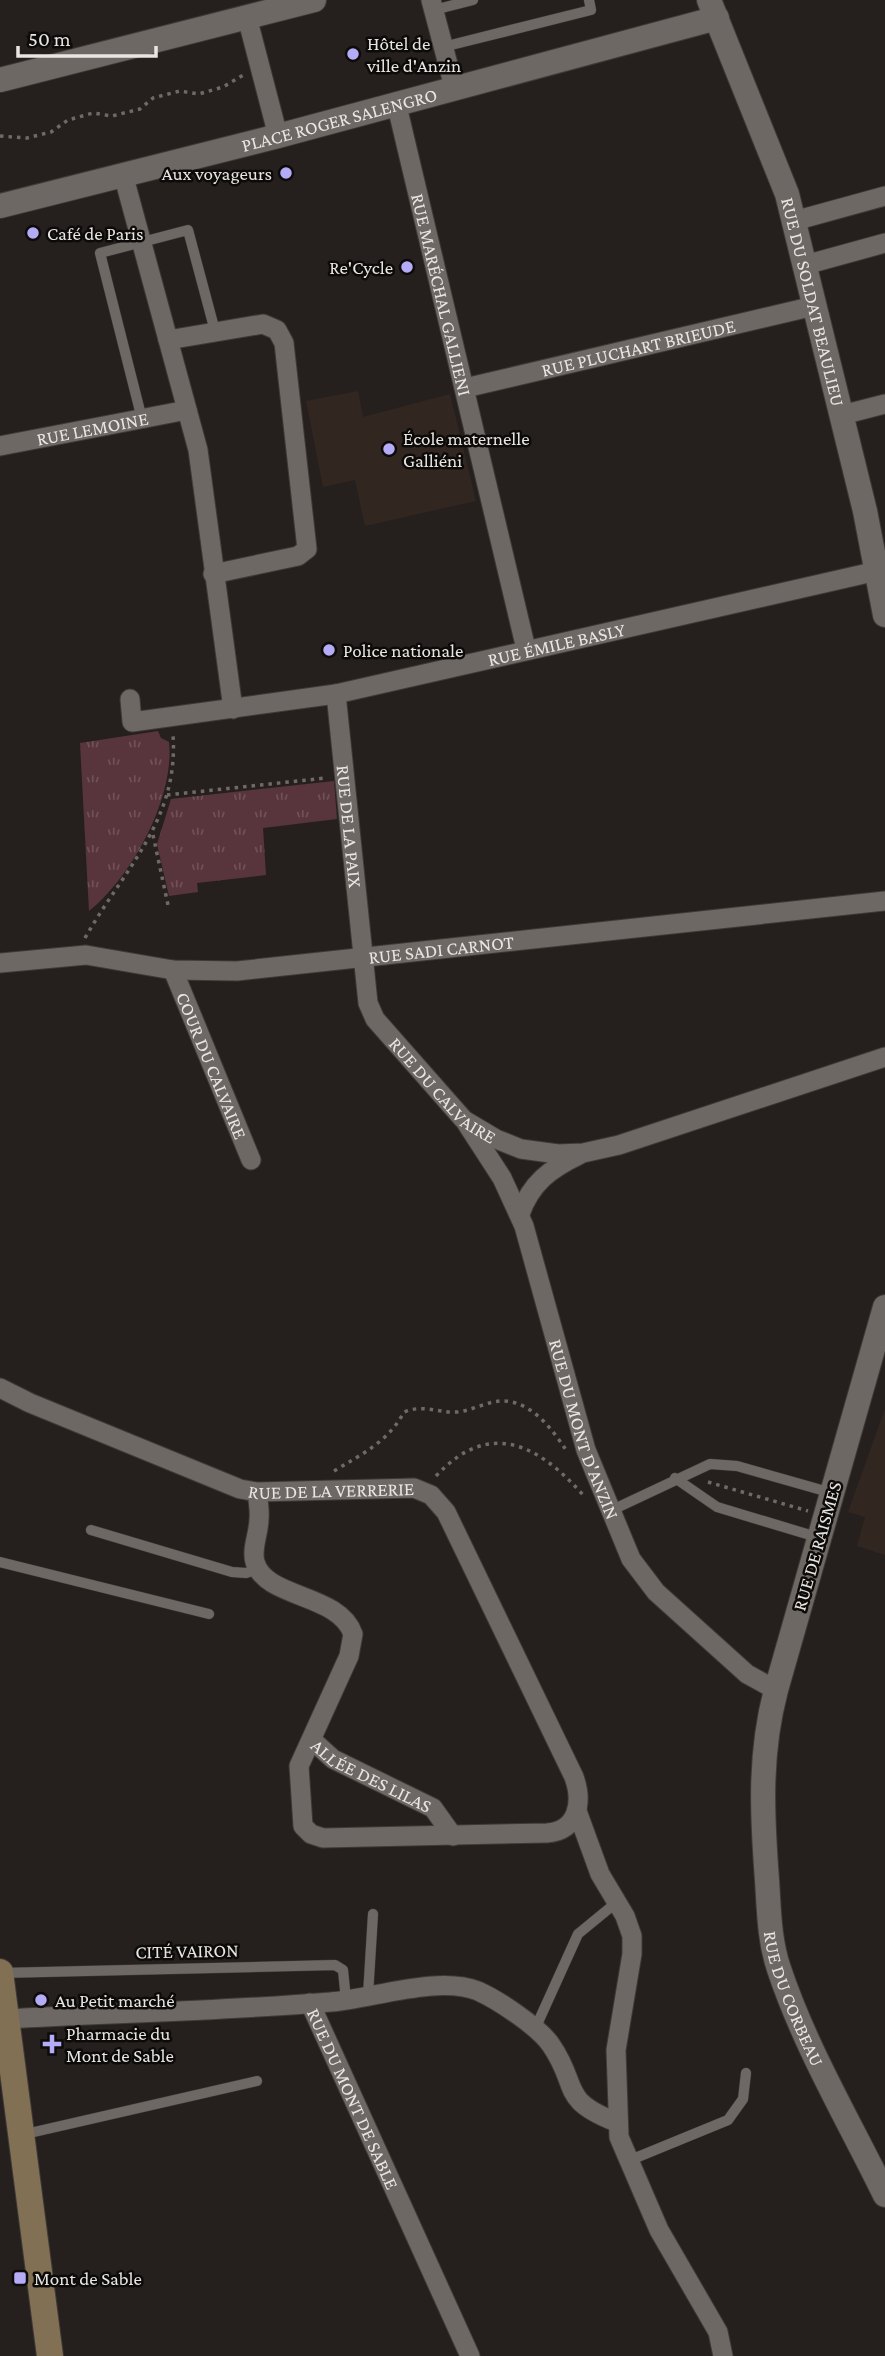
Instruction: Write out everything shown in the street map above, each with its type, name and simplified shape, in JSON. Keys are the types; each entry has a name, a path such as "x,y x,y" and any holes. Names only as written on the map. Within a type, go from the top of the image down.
{"main road":[{"path":"0,1973 6,2018 8,2091 21,2135 50,2356"}],"street":[{"path":"0,80 314,0"},
{"path":"433,5 454,87"},
{"name":"PLACE ROGER SALENGRO","path":"0,205 278,136 454,87 713,9"},
{"name":"RUE DU SOLDAT BEAULIEU","path":"713,9 778,169 793,221 842,415 885,615"},
{"path":"247,17 278,136"},
{"name":"RUE MARÉCHAL GALLIENI","path":"396,102 526,649"},
{"path":"123,174 198,450 233,709"},
{"path":"793,221 885,196"},
{"path":"804,265 885,243"},
{"name":"RUE PLUCHART BRIEUDE","path":"465,388 814,306"},
{"path":"168,340 263,324 271,326 281,335 308,540 305,552 298,556 213,575"},
{"path":"842,415 885,404"},
{"name":"RUE LEMOINE","path":"0,446 187,410"},
{"name":"RUE ÉMILE BASLY","path":"130,699 132,722 336,694 877,571"},
{"name":"RUE DE LA PAIX","path":"336,694 359,889 362,959"},
{"name":"RUE SADI CARNOT","path":"0,963 75,955 173,970 237,971 885,901"},
{"name":"RUE DU CALVAIRE","path":"362,959 368,1003 375,1019 464,1120 521,1149 547,1153 583,1153 619,1145 885,1057"},
{"name":"COUR DU CALVAIRE","path":"173,970 251,1160"},
{"name":"RUE DU MONT D'ANZIN","path":"464,1120 502,1178 520,1214 590,1462 631,1559 656,1592 747,1674 776,1690"},
{"name":"RUE DU CALVAIRE","path":"520,1214 528,1194 539,1180 583,1153"},
{"name":"RUE DE RAISMES","path":"761,1787 765,1737 776,1690 885,1307"},
{"name":"RUE DE LA VERRERIE","path":"0,1388 219,1482 257,1492 330,1489 423,1490 437,1500 446,1512 574,1777 578,1806 600,1874 629,1926 633,1946 616,2040 616,2122 627,2161 665,2243 718,2332 723,2356"},
{"name":"RUE DE LA VERRERIE","path":"0,1397 30,1403"},
{"path":"257,1492 260,1520 254,1555 258,1569 269,1580 341,1615 353,1634 349,1656 312,1740"},
{"name":"ALLÉE DES LILAS","path":"453,1836 433,1808 333,1759 312,1740 298,1772 301,1820 311,1835 323,1838 453,1836 554,1833 567,1827 578,1806"},
{"name":"RUE DU CORBEAU","path":"761,1787 771,1930 778,1967 800,2022 885,2195"},
{"path":"310,2003 346,2000 404,1989 474,1990 490,1997 535,2029 552,2047 580,2104 616,2122"},
{"name":"RUE DU MONT DE SABLE","path":"6,2018 310,2003 470,2356"}],"lane":[{"path":"433,5 473,0"},
{"path":"443,47 591,10 589,0"},
{"path":"142,419 100,253 188,230 215,331"},
{"path":"609,1511 710,1464 723,1464 833,1493"},
{"path":"675,1478 717,1507 820,1538"},
{"path":"91,1530 239,1574 258,1569"},
{"path":"0,1562 209,1614"},
{"path":"535,2029 578,1934 617,1902"},
{"path":"368,1994 373,1914"},
{"name":"CITÉ VAIRON","path":"0,1973 335,1965 343,1970 346,2000"},
{"path":"627,2161 728,2120 743,2099 746,2073"},
{"path":"21,2135 257,2081"}],"path":[{"path":"0,136 27,138 51,132 68,120 93,113 112,116 140,109 153,98 180,91 199,94 223,87 239,76 260,69"},
{"path":"75,955 153,835 175,765 171,717"},
{"path":"166,795 345,776"},
{"path":"153,835 168,905"},
{"path":"330,1489 330,1473 377,1446 394,1431 404,1412 416,1407 456,1412 504,1401 532,1410 554,1431 569,1455 590,1462"},
{"path":"423,1490 463,1453 494,1443 517,1445 538,1453 575,1486"}],"shaded area":[{"name":"École maternelle Galliéni","path":"358,391 363,417 450,394 476,501 365,526 355,480 323,487 306,401"},
{"path":"885,1409 885,1555 857,1546 865,1517 848,1512"}],"green space":[{"path":"158,731 161,738 169,742 169,764 158,811 135,857 105,896 89,911 80,743"},
{"path":"334,781 337,819 263,828 266,875 197,883 198,892 169,896 157,844 171,799"}],"place":[{"name":"Hôtel de ville d'Anzin","path":"353,54"},
{"name":"Aux voyageurs","path":"286,173"},
{"name":"Café de Paris","path":"33,233"},
{"name":"Re'Cycle","path":"407,267"},
{"name":"École maternelle Galliéni","path":"389,449"},
{"name":"Police nationale","path":"329,650"},
{"name":"Au Petit marché","path":"41,2000"},
{"name":"Pharmacie du Mont de Sable","path":"52,2044"},
{"name":"Mont de Sable","path":"20,2278"}]}
